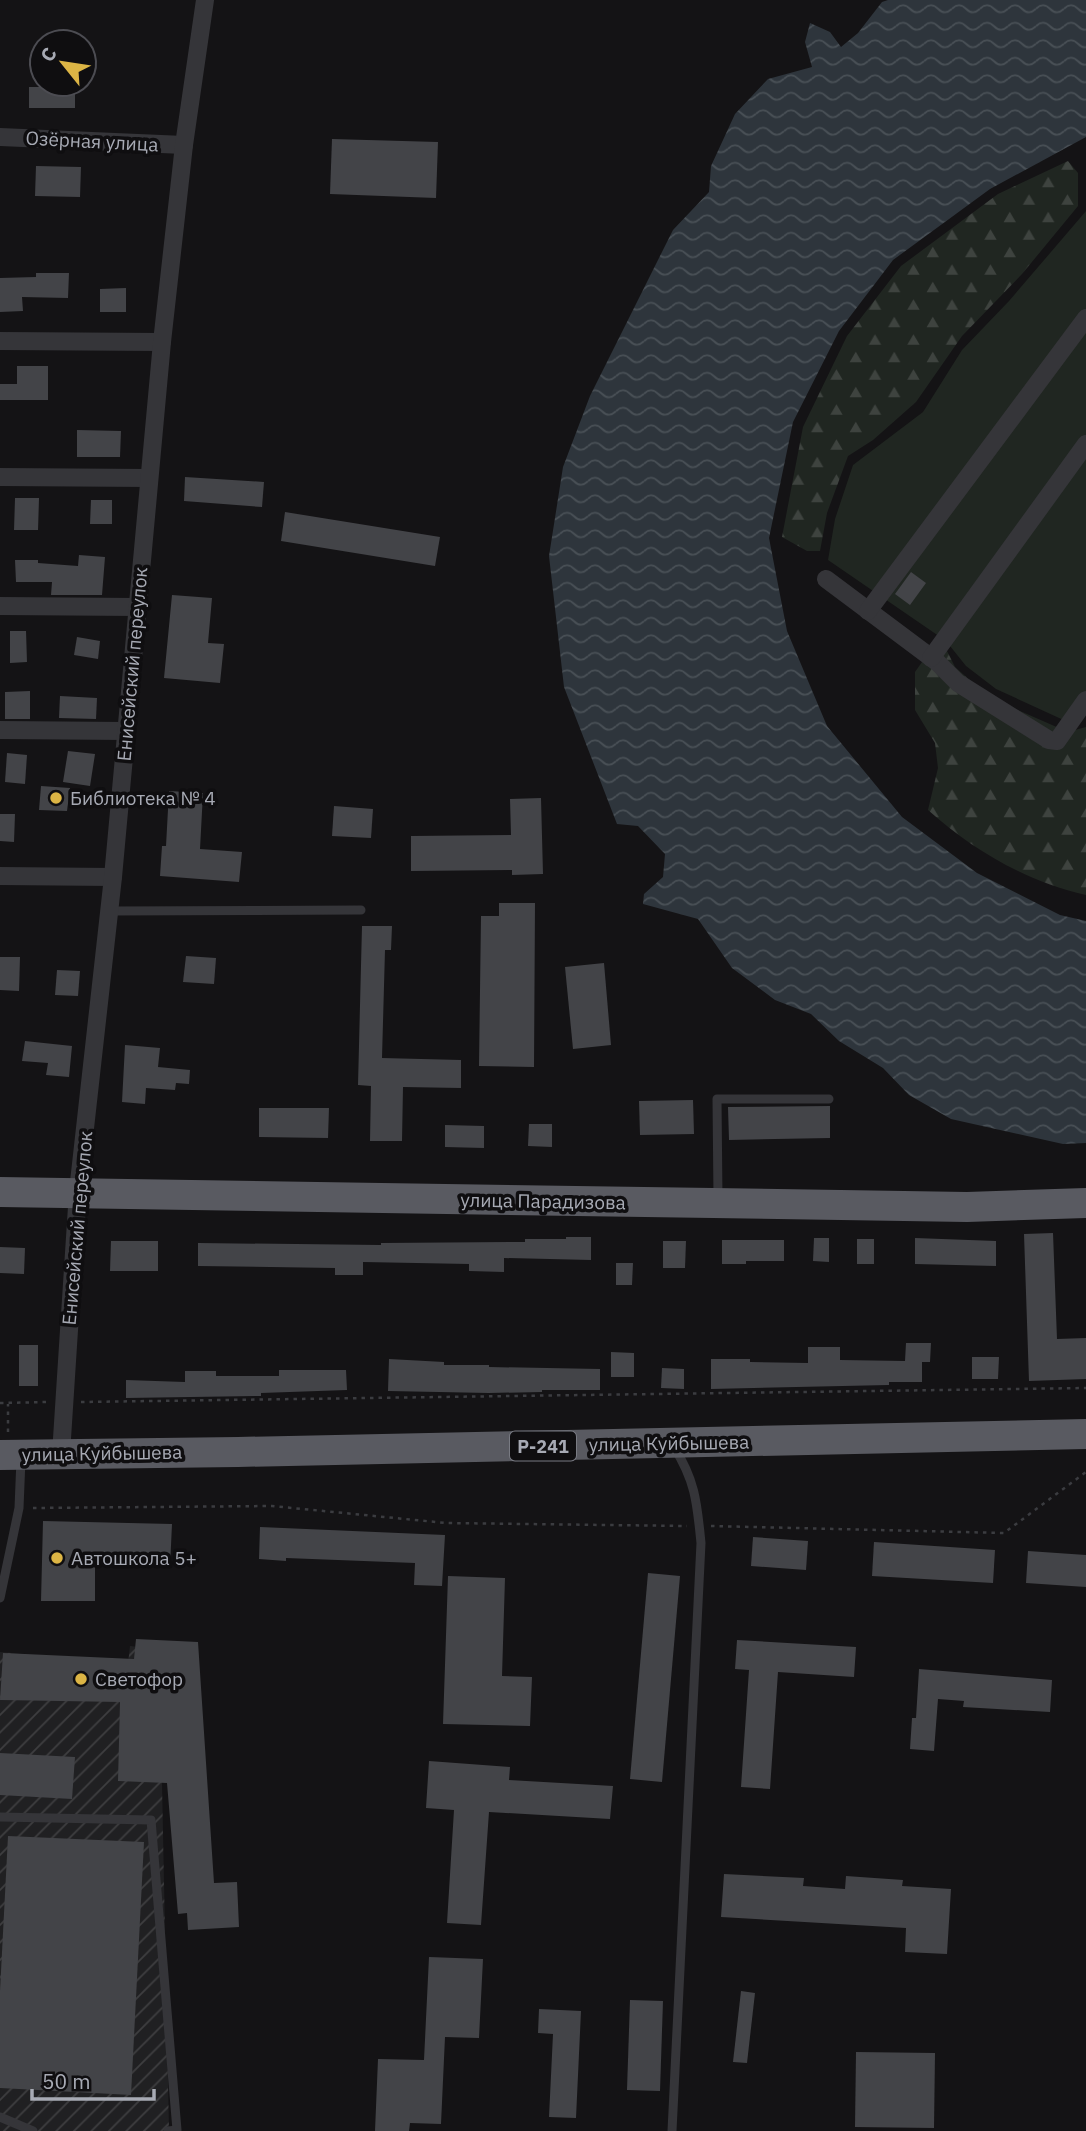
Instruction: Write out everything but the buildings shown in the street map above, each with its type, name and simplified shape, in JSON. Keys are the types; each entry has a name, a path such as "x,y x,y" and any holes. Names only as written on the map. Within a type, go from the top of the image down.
{"highway":[{"name":"улица Парадизова","path":"0,1192 78,1191 134,1195 967,1207 1086,1203"},
{"name":"улица Куйбышева","path":"10,1449 61,1454 1086,1434"}],"street":[{"name":"Енисейский переулок","path":"61,1454 78,1191 113,877 162,342 184,145 205,0"},
{"name":"Озёрная улица","path":"0,137 184,145"},
{"path":"868,611 1086,318"},
{"path":"0,341 162,342"},
{"path":"931,658 1086,444"},
{"path":"0,477 149,478"},
{"path":"826,579 931,658 958,683 1049,740 1057,741 1086,700"},
{"path":"0,606 137,607"},
{"path":"0,730 126,731"},
{"path":"0,876 113,877"}],"lane":[{"path":"109,911 360,910"},
{"path":"718,1203 717,1099 829,1098"},
{"path":"672,1443 688,1470 696,1499 701,1557 672,2131"},
{"path":"0,1598 19,1508 10,1449"},
{"path":"0,1818 151,1820 177,2130 168,2131"},
{"path":"0,2117 33,2131"}],"path":[{"path":"0,1403 1086,1388"},
{"path":"8,1404 10,1449"},
{"path":"19,1508 272,1506 446,1523 1004,1533 1086,1472"}],"shaded area":[{"path":"130,1646 193,1654 163,1710 169,2131 0,2131 0,1652 128,1664"}],"green space":[{"path":"1068,161 1078,173 1078,206 1022,274 962,336 916,402 873,440 848,456 827,513 820,551 807,551 782,537 803,427 847,336 901,266 998,194"},
{"path":"1086,211 1086,712 1070,723 996,689 966,666 946,641 828,560 835,519 853,465 923,412 962,350 1009,301"},
{"path":"944,645 955,667 990,698 1068,732 1086,727 1086,895 1042,882 1002,863 964,839 928,810 938,768 935,743 915,710 915,672 932,648"}],"water":[{"path":"1086,0 1086,137 990,189 893,260 839,331 793,422 769,538 787,631 827,726 902,817 977,873 1060,915 1086,921 1086,1143 1063,1144 951,1119 909,1095 883,1068 839,1041 811,1014 775,1000 732,968 698,919 643,904 644,894 663,877 665,854 638,826 617,824 564,687 549,556 563,467 590,396 673,230 709,192 711,166 735,114 768,79 812,67 805,42 810,23 830,32 841,47 858,33 882,2"}],"place":[{"name":"Библиотека № 4","path":"56,798"},
{"name":"Автошкола 5+","path":"57,1558"},
{"name":"Светофор","path":"81,1679"}]}
